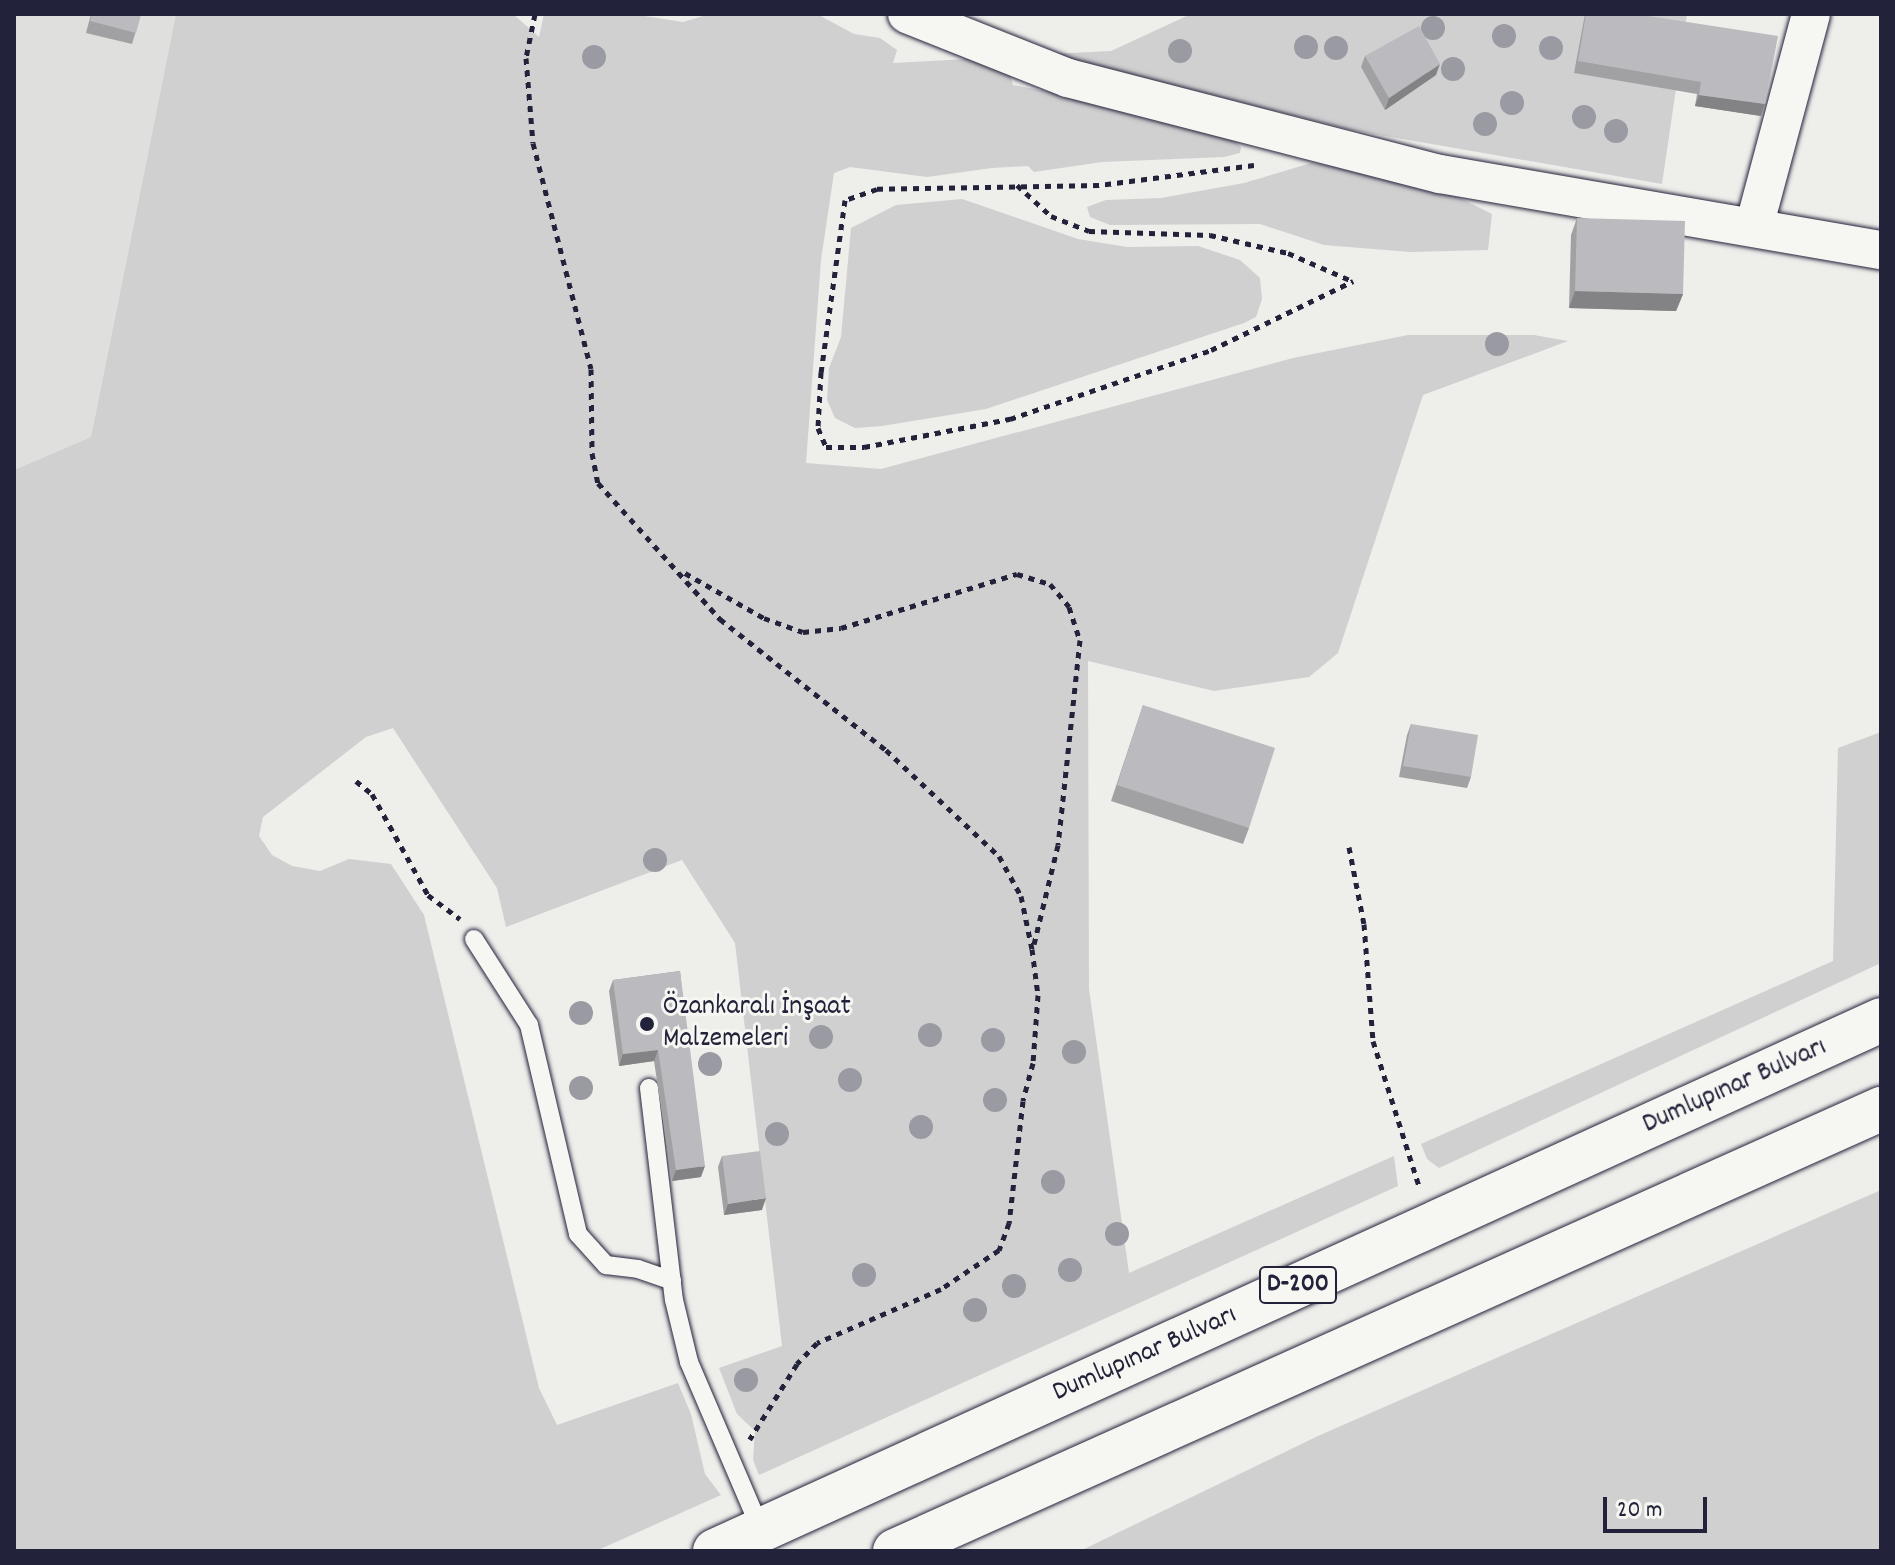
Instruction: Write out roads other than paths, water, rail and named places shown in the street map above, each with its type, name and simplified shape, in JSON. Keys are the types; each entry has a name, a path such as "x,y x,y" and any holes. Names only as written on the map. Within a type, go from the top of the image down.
{"highway":[{"name":"Dumlupınar Bulvarı","path":"715,1551 1881,1020"},
{"name":"D-200","path":"895,1551 1881,1109"}],"street":[{"path":"907,14 1068,78 1440,174 1881,250"},
{"path":"1754,227 1811,14"}],"lane":[{"path":"474,939 529,1025 578,1234 606,1265 638,1269 672,1281"},
{"path":"649,1088 672,1281 689,1362 761,1530"}],"place":[{"name":"Özankaralı İnşaat Malzemeleri","path":"647,1024"}]}
